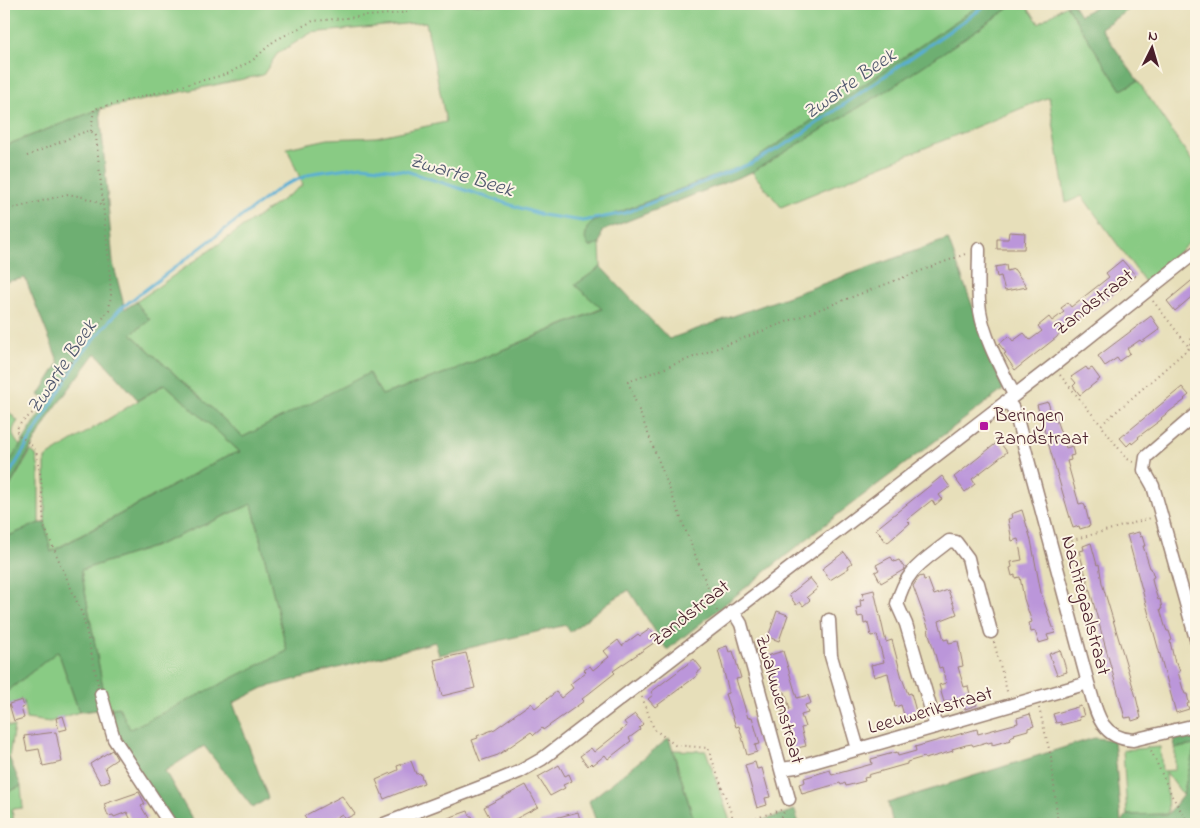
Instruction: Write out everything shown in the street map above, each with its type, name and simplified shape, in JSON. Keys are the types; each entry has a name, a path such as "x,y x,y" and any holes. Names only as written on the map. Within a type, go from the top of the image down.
{"street":[{"path":"979,248 978,291 980,312 1010,398"},
{"name":"Zandstraat","path":"381,821 494,782 542,759 638,685 728,610 1052,366 1147,293 1196,252"},
{"name":"Nachtegaalstraat","path":"1010,398 1097,713 1108,731 1114,736 1124,739 1145,738 1196,726"},
{"path":"1196,414 1147,455 1144,468 1153,486 1162,515 1196,639"},
{"path":"936,727 906,624 897,604 901,588 912,571 950,541 956,542 968,558 972,575 978,583 991,632"},
{"name":"Zwaluwenstraat","path":"728,610 741,624 781,769 788,804"},
{"path":"829,620 831,656 858,749"},
{"name":"Leeuwerikstraat","path":"781,769 788,769 1088,683"},
{"path":"101,694 114,739 170,824"}],"path":[{"path":"101,694 83,616 44,526 39,461 36,451 16,430 21,423 43,404 78,351 109,310 111,287 96,136 92,131 94,109 226,74 253,60 274,41 313,21 401,13 442,4"},
{"path":"1193,4 1196,7"},
{"path":"27,156 84,132 92,131"},
{"path":"4,211 68,194 83,197 104,205"},
{"name":"Zandstraat","path":"728,610 718,614 628,382 979,248"},
{"path":"1147,293 1196,356"},
{"path":"1101,425 1189,348 1193,331 1196,328"},
{"path":"1052,366 1126,458 1144,468"},
{"path":"1052,546 1162,515"},
{"path":"991,632 1011,706"},
{"path":"638,685 654,729 675,745 708,748 736,824 788,804"},
{"path":"1037,698 1051,757 1058,824"},
{"path":"1145,738 1172,796 1189,824"},
{"path":"767,824 781,817 788,804"},
{"path":"366,824 381,821"}],"green space":[{"path":"4,4 981,4 750,163 593,222 589,247 600,244 601,267 575,285 603,308 454,370 382,395 369,374 243,437 131,334 150,320 136,302 303,185 287,148 328,139 376,137 446,122 426,22 311,33 277,54 263,75 100,109 4,146"},
{"path":"981,4 1015,4 886,91 752,172 602,231 600,244 589,247 585,239 587,228 593,222 750,163"},
{"path":"1015,4 1025,4 1039,23 1066,5 1121,90 1138,81 1196,167 1196,237 1145,282 1082,196 1066,203 1049,97 781,207 752,172 886,91"},
{"path":"1073,4 1080,15 1101,4 1137,4 1101,28 1138,81 1121,90 1066,5"},
{"path":"100,109 113,263 125,309 136,302 150,320 131,334 243,437 369,373 382,395 454,370 602,309 575,285 601,267 669,339 948,239 1003,390 841,512 667,650 629,590 609,602 570,632 566,625 439,655 435,642 263,688 233,703 268,798 253,808 204,746 165,771 195,824 173,824 122,746 107,709 79,712 58,651 4,694 4,538 39,523 45,523 51,552 229,455 240,452 165,384 138,400 96,353 51,413 4,496 4,471 48,401 39,395 59,363 25,278 4,282 4,146","holes":["252,504 287,651 130,729 119,707 107,709 81,570 153,547"]},
{"path":"165,384 241,453 229,455 50,552 45,523 45,458"},
{"path":"4,403 18,421 13,434 20,446 4,471"},
{"path":"31,451 36,455 39,470 39,523 4,538 4,496"},
{"path":"252,504 287,651 130,730 119,708 107,709 81,570 153,547"},
{"path":"58,651 79,712 50,722 26,719 23,700 4,706 4,694"},
{"path":"4,711 8,726 14,727 9,757 4,760"},
{"path":"1196,729 1196,824 893,824 888,803 1094,738 1114,740 1121,823 1127,815 1168,814 1183,795 1195,745 1175,748 1174,734"},
{"path":"669,738 695,824 597,824 589,801"},
{"path":"1195,745 1183,795 1166,772 1168,814 1127,815 1123,750 1160,747 1162,771 1175,770 1175,748"},
{"path":"673,750 706,751 731,824 695,824"},
{"path":"9,757 21,786 4,794 4,760"},
{"path":"21,786 23,808 12,809 14,824 4,824 4,794"},
{"path":"795,810 799,824 751,824"}],"building":[{"path":"1009,232 1025,233 1024,249 997,249 997,239 1008,239"},
{"path":"1122,260 1136,276 1091,312 1090,310 1060,332 1057,337 1015,370 999,344 1009,336 1013,341 1024,333 1030,340 1042,331 1038,326 1049,317 1052,321 1064,312 1061,308 1068,303 1071,307 1109,277 1106,273"},
{"path":"1006,265 1007,271 1014,269 1027,287 1005,291 1001,276 997,277 995,267"},
{"path":"1196,277 1196,293 1175,311 1167,301"},
{"path":"1151,316 1160,329 1142,342 1140,340 1127,349 1130,353 1119,361 1117,358 1105,366 1098,356"},
{"path":"1086,367 1088,370 1092,368 1100,379 1080,395 1073,386 1076,383 1071,377"},
{"path":"1182,387 1189,395 1185,400 1138,437 1132,444 1131,442 1127,446 1120,438"},
{"path":"1048,402 1066,448 1072,446 1074,455 1070,456 1071,460 1067,461 1079,504 1083,503 1085,506 1090,526 1080,529 1079,526 1073,528 1037,405"},
{"path":"999,441 1007,452 972,479 975,484 965,492 954,477"},
{"path":"942,476 950,487 939,495 942,499 935,505 932,500 907,520 910,523 887,543 876,529"},
{"path":"1022,510 1031,540 1041,593 1055,633 1047,635 1049,640 1039,643 1035,631 1031,632 1029,623 1032,622 1024,599 1020,577 1015,578 1015,575 1012,576 1010,568 1012,567 1011,562 1022,560 1018,539 1012,541 1008,519 1012,518 1011,514"},
{"path":"1139,532 1140,537 1142,536 1145,546 1143,546 1154,577 1152,578 1153,584 1158,600 1160,599 1162,609 1160,609 1165,626 1172,640 1170,641 1175,663 1177,663 1183,689 1185,694 1187,694 1189,703 1187,704 1189,709 1176,713 1127,535"},
{"path":"1091,543 1097,565 1099,564 1102,583 1141,718 1132,721 1131,717 1125,718 1079,551 1084,550 1083,546"},
{"path":"844,552 852,563 848,566 849,568 830,580 822,569"},
{"path":"891,557 894,562 899,560 905,569 881,583 875,572 879,570 876,565"},
{"path":"923,576 924,580 928,579 934,595 948,590 957,614 939,621 944,640 948,639 949,643 958,641 963,666 958,667 964,687 968,686 971,698 975,697 977,705 965,709 962,702 953,704 952,700 944,702 939,685 946,683 942,667 939,668 929,630 913,586 919,577"},
{"path":"810,578 818,588 807,597 810,600 803,606 800,602 796,605 789,595"},
{"path":"874,590 886,642 892,640 902,678 908,694 911,693 917,715 905,718 901,705 895,707 888,673 874,677 871,665 884,662 877,635 871,636 868,623 864,624 863,616 858,617 856,608 861,607 860,600 864,599 862,593"},
{"path":"777,611 788,615 779,641 768,637"},
{"path":"650,629 658,640 613,671 615,673 582,699 584,701 543,730 542,728 534,735 531,732 498,755 480,761 472,740 478,738 477,736 495,729 531,703 535,708 556,692 561,698 573,688 570,684 586,672 584,670 590,666 593,670 609,657 604,651 618,640 622,646 638,634 640,636"},
{"path":"727,646 729,652 733,651 741,678 736,679 748,718 752,717 760,744 755,745 757,752 747,755 739,726 736,727 725,694 728,693 728,688 718,649"},
{"path":"1060,650 1067,672 1057,675 1049,654"},
{"path":"783,651 797,698 808,695 811,703 805,705 808,713 801,715 805,727 801,728 806,746 793,749 782,711 790,709 785,692 778,694 767,656"},
{"path":"466,653 475,688 442,696 434,660"},
{"path":"694,659 702,669 697,673 698,675 655,707 648,699 653,695 651,692"},
{"path":"22,700 24,707 21,708 24,718 14,721 9,704"},
{"path":"1081,706 1084,716 1079,717 1080,720 1061,725 1061,722 1056,723 1053,714"},
{"path":"635,714 643,724 639,728 640,730 629,738 631,741 608,759 605,755 593,765 591,763 588,766 580,756 591,748 594,752 627,726 624,722"},
{"path":"1030,714 1034,726 1014,734 1010,737 1011,740 992,745 992,742 987,742 973,746 972,744 966,745 952,749 953,751 925,759 924,757 868,775 869,777 864,778 865,781 846,786 845,783 841,785 840,783 802,794 799,784 805,782 804,778 830,770 832,775 872,764 871,759 897,752 898,756 916,751 915,747 977,729 978,734 1018,723 1017,718"},
{"path":"63,716 67,729 59,731 56,718"},
{"path":"56,732 62,762 43,766 39,749 27,751 24,736"},
{"path":"112,750 117,759 105,767 110,780 101,784 90,764"},
{"path":"411,761 416,774 420,773 424,783 384,799 376,780 398,770 397,766"},
{"path":"755,762 757,769 762,768 770,797 765,798 767,805 757,808 745,765"},
{"path":"559,765 565,776 569,774 572,781 563,785 565,788 550,796 538,777"},
{"path":"526,785 538,807 506,824 493,824 484,807"},
{"path":"139,792 145,804 141,806 148,818 143,821 145,824 133,824 127,812 114,817 113,815 108,816 104,804"},
{"path":"342,796 355,814 345,819 342,814 329,822 331,824 309,824 304,816"},
{"path":"468,811 475,824 450,824 448,818"},
{"path":"578,812 581,824 540,824 540,822"}],"waterway":[{"name":"Zwarte Beek","path":"4,483 83,352 120,309 282,186 313,173 362,166 406,171 542,215 583,221 625,213 752,163 790,142 988,4"}],"place":[{"name":"Beringen Zandstraat","path":"984,426"}]}
